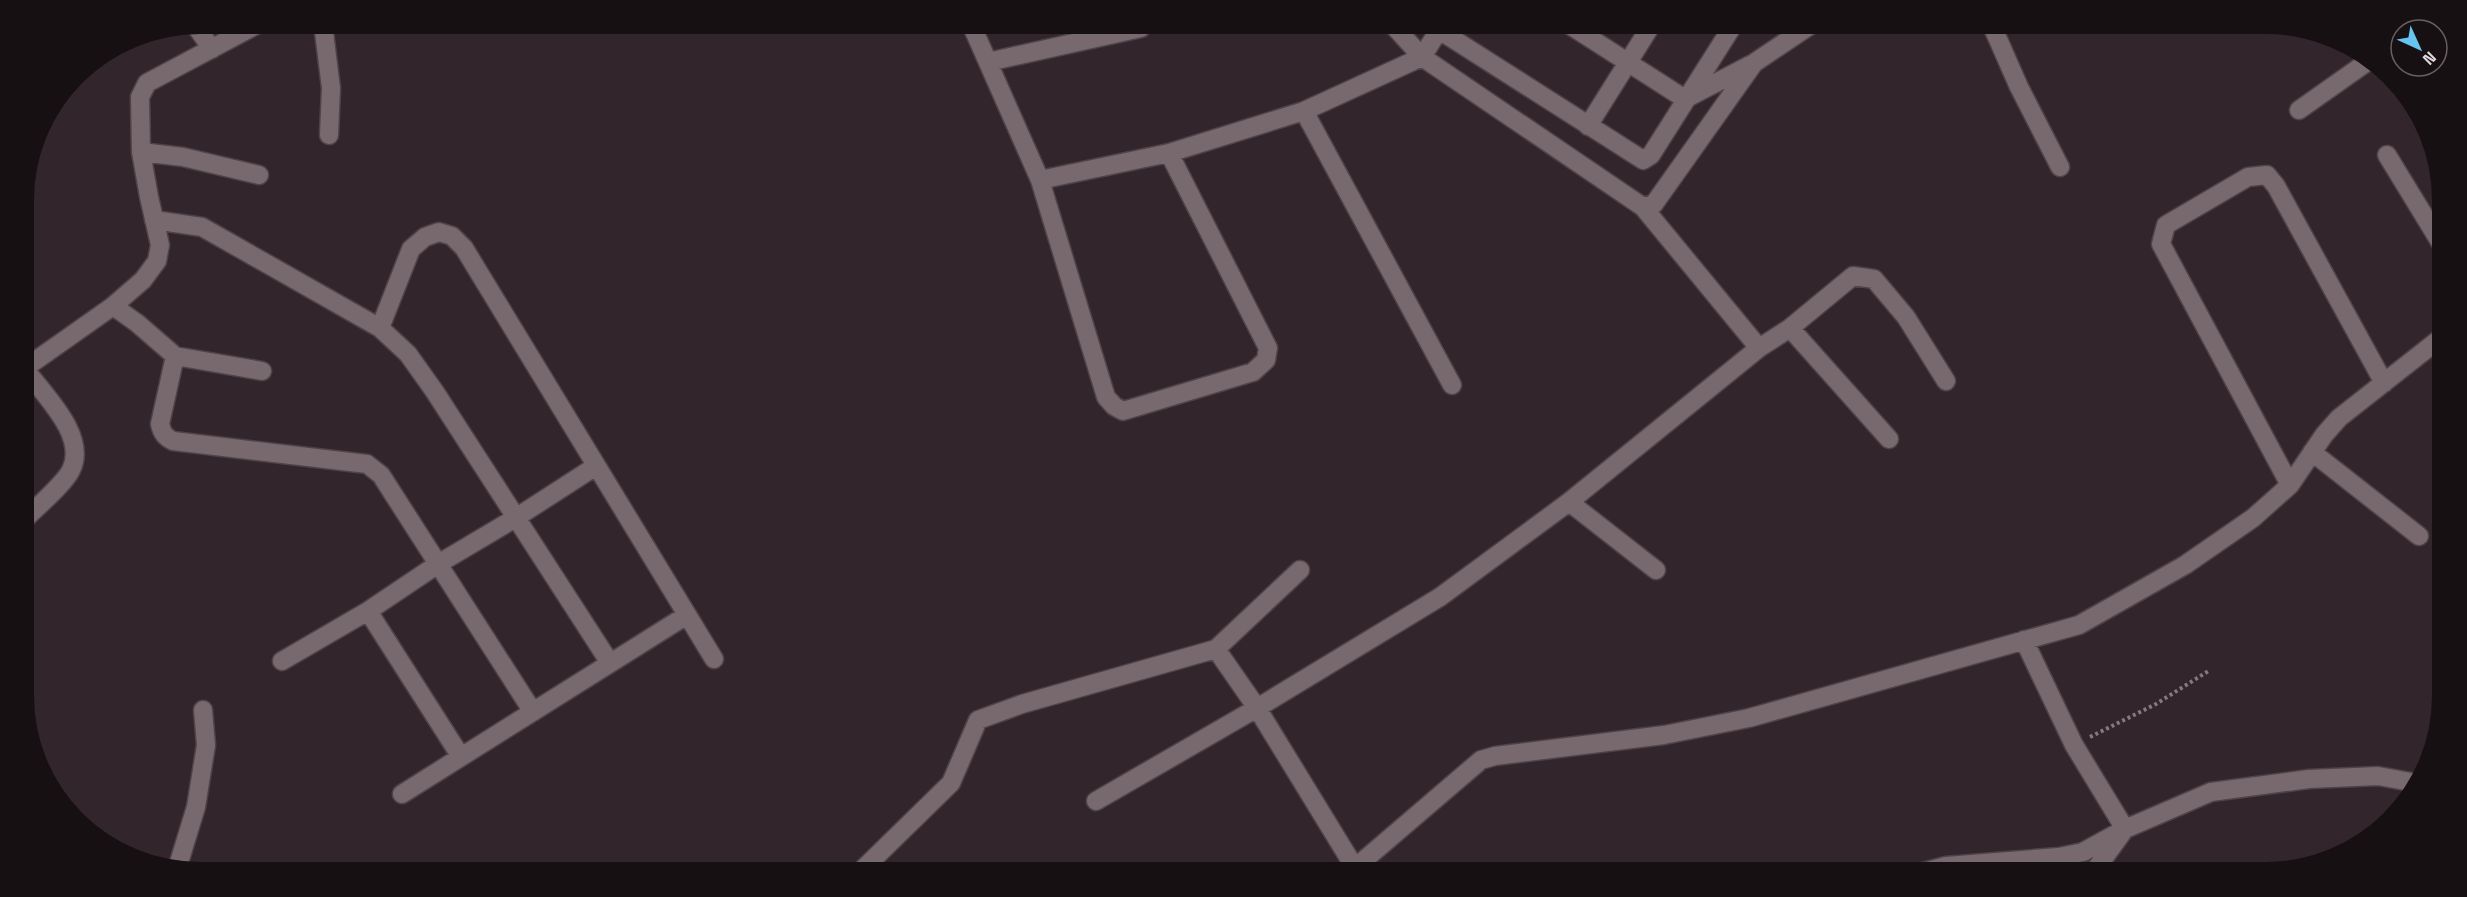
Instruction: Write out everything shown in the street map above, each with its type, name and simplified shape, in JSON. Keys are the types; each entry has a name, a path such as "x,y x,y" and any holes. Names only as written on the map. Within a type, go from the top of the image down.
{"street":[{"path":"201,34 212,49"},
{"path":"35,362 113,306 143,280 157,261 160,245 141,152 140,98 147,83 240,34"},
{"path":"324,34 331,88 329,135"},
{"path":"975,34 1040,180 1106,397 1114,406 1123,411 1253,372 1266,360 1268,348 1169,153"},
{"path":"988,62 1114,34"},
{"path":"1401,34 1422,57 1643,207 1759,348"},
{"path":"1040,180 1169,153 1304,111 1422,57 1434,34"},
{"path":"1450,34 1643,160 1651,155 1727,34"},
{"path":"1584,34 1685,99"},
{"path":"1588,126 1646,34"},
{"path":"1685,99 1754,63 1797,34"},
{"path":"1996,34 2019,87 2060,167"},
{"path":"1643,207 1654,204 1754,63"},
{"path":"2299,110 2363,65"},
{"path":"1304,111 1452,385"},
{"path":"141,152 183,157 259,175"},
{"path":"2387,155 2432,229"},
{"path":"2290,485 2161,244 2166,225 2248,177 2267,176 2276,186 2384,383"},
{"path":"154,220 202,227 380,328 408,354 435,392 610,663"},
{"path":"380,328 411,249 425,237 439,232 452,236 464,248 714,659"},
{"path":"1096,801 1257,708 1440,597 1569,502 1759,348 1790,328 1852,276 1874,279 1906,317 1946,381"},
{"path":"113,306 138,323 175,356 262,370"},
{"path":"1790,328 1889,439"},
{"path":"1362,862 1481,760 1495,756 1664,735 1749,718 2079,625 2185,565 2253,518 2290,485 2339,418 2432,345"},
{"path":"175,356 160,424 166,437 173,441 367,464 381,475 533,712"},
{"path":"34,509 71,472 76,454 72,433 35,382"},
{"path":"2312,452 2419,536"},
{"path":"282,662 368,611 438,564 596,466"},
{"path":"1569,502 1656,570"},
{"path":"870,862 951,783 978,720 1022,704 1216,649 1300,570"},
{"path":"368,611 461,757"},
{"path":"402,794 687,615"},
{"path":"2024,640 2074,745 2125,829"},
{"path":"1216,649 1257,708 1347,862"},
{"path":"179,861 198,796 206,745 203,710"},
{"path":"1996,862 2059,857 2083,852 2125,829 2211,792 2309,778 2378,776 2409,782"},
{"path":"2101,862 2125,829"}],"path":[{"path":"2074,745 2156,704 2210,670"}]}
